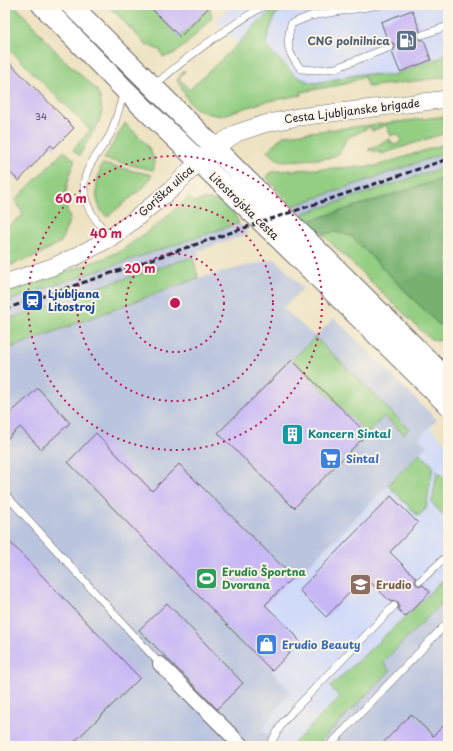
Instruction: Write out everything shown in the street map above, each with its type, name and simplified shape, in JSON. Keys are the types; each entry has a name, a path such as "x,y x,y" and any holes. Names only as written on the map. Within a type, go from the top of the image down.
{"main road":[{"name":"Litostrojska cesta","path":"42,5 125,90 199,161 398,343 438,372 448,405"},
{"name":"Litostrojska cesta","path":"71,5 215,147 398,343"}],"street":[{"name":"Cesta Ljubljanske brigade","path":"199,161 215,147 236,133 277,121 319,114 448,99"},
{"name":"Goriška ulica","path":"5,283 52,267 110,238 173,188 199,161"},
{"path":"160,664 242,746"}],"lane":[{"path":"154,87 185,59 265,5"},
{"path":"380,5 310,16 291,24 288,40 291,56 301,69 316,70 336,68 390,48"},
{"path":"422,35 448,26"},
{"path":"110,238 88,209 83,186 89,167 110,133 125,90"},
{"path":"5,494 160,664"},
{"path":"420,582 448,555"},
{"path":"269,746 283,722 394,606"},
{"path":"329,746 448,622"}],"shaded area":[{"path":"228,5 448,5 448,77 368,87 364,77 345,84 300,92 243,48 216,21 230,7"},
{"path":"448,152 448,166 302,214 293,206"},
{"path":"239,223 248,234 198,251 199,256 75,295 77,303 52,311 50,305 5,320 5,302"},
{"path":"275,259 303,288 283,308 315,337 334,318 437,420 419,438 427,446 295,579 162,501 121,458 92,486 290,691 262,730 280,746 5,746 5,350 198,278"},
{"name":"Erudio","path":"430,427 445,443 448,441 448,575 330,687 340,697 291,746 280,746 262,730 289,691 272,671 92,486 121,458 162,501 295,578 427,446 419,438"},
{"path":"448,575 448,746 291,746 340,697 330,687"}],"green space":[{"path":"5,5 15,5 59,55 96,89 100,97 102,111 99,122 79,156 73,150 90,130 5,45"},
{"path":"55,5 60,5 176,121 174,123"},
{"path":"106,5 147,5 180,37 210,7 212,18 183,47 170,55 163,57 160,50 146,45 116,13"},
{"path":"291,5 311,5 288,8 275,15 267,38 267,45 272,53 296,76 316,83 361,74 393,75 431,60 439,59 448,52 448,77 368,87 364,77 345,84 301,92 301,95 264,102 220,116 206,113 194,107 189,102 177,80 184,70 185,71 179,79 189,90 267,15 282,7"},
{"path":"448,116 448,132 382,154 381,152 378,153 377,151 374,152 373,149 369,151 369,149 390,139 391,143 395,145 401,140 398,135 394,134 391,136 386,125 372,131 370,127 345,139 346,141 343,143 344,145 341,147 342,149 339,151 340,153 330,158 284,161 277,159 267,151 285,135"},
{"path":"125,123 146,143 154,161 153,170 104,159"},
{"path":"448,143 448,152 293,206 267,178 269,174 275,171 376,166"},
{"path":"64,151 75,160 66,189 66,204 70,218 61,242 36,256 5,267 5,229 23,215 15,200"},
{"path":"102,164 152,175 144,187 107,217 102,212 97,199 98,178"},
{"path":"448,166 448,177 309,221 302,214"},
{"path":"448,177 448,323 438,324 351,236 336,232 322,234 309,221"},
{"path":"189,197 194,202 208,200 227,206 236,216 239,223 5,302 5,293 102,259 122,250 158,224"},
{"path":"336,232 351,236 438,324 448,323 448,339 437,341 429,338 322,234"},
{"path":"193,257 198,278 5,350 5,320 50,305 53,311 77,303 74,295"},
{"path":"315,337 409,429 404,434 384,416 367,434 292,360"},
{"path":"420,453 433,466 426,509 418,516 388,485"},
{"path":"437,471 448,482 448,510 443,515 432,503"},
{"path":"448,575 448,597 383,662 390,671 316,746 291,746 340,697 330,687"}],"building":[{"path":"148,5 211,5 180,37"},
{"name":"CNG polnilnica","path":"412,10 420,30 417,37 424,40 431,60 400,72 392,52 395,46 393,43 388,42 381,22"},
{"path":"5,58 74,128 54,148 51,145 19,181 5,168"},
{"name":"Koncern Sintal","path":"292,360 367,434 294,508 218,433"},
{"path":"38,388 70,423 41,449 20,427 5,441 5,418"},
{"path":"96,433 152,491 179,464 293,577 265,605 293,632 300,642 272,671 68,462"},
{"name":"Erudio","path":"391,496 418,523 390,552 416,578 415,582 417,585 423,585 430,592 405,617 398,609 398,603 395,601 391,602 365,577 326,617 299,590"},
{"path":"5,537 140,678 70,746 5,746"},
{"path":"167,603 243,683 217,709 139,630"},
{"path":"411,714 433,736 448,721 448,746 380,746"}],"railway":[{"path":"5,309 448,159"}],"place":[{"name":"CNG polnilnica","path":"406,41"},
{"name":"Ljubljana Litostroj","path":"32,300"},
{"name":"Koncern Sintal","path":"293,434"},
{"name":"Sintal","path":"331,459"},
{"name":"Erudio Športna Dvorana","path":"206,578"},
{"name":"Erudio","path":"361,585"},
{"name":"Erudio Beauty","path":"266,645"}]}
